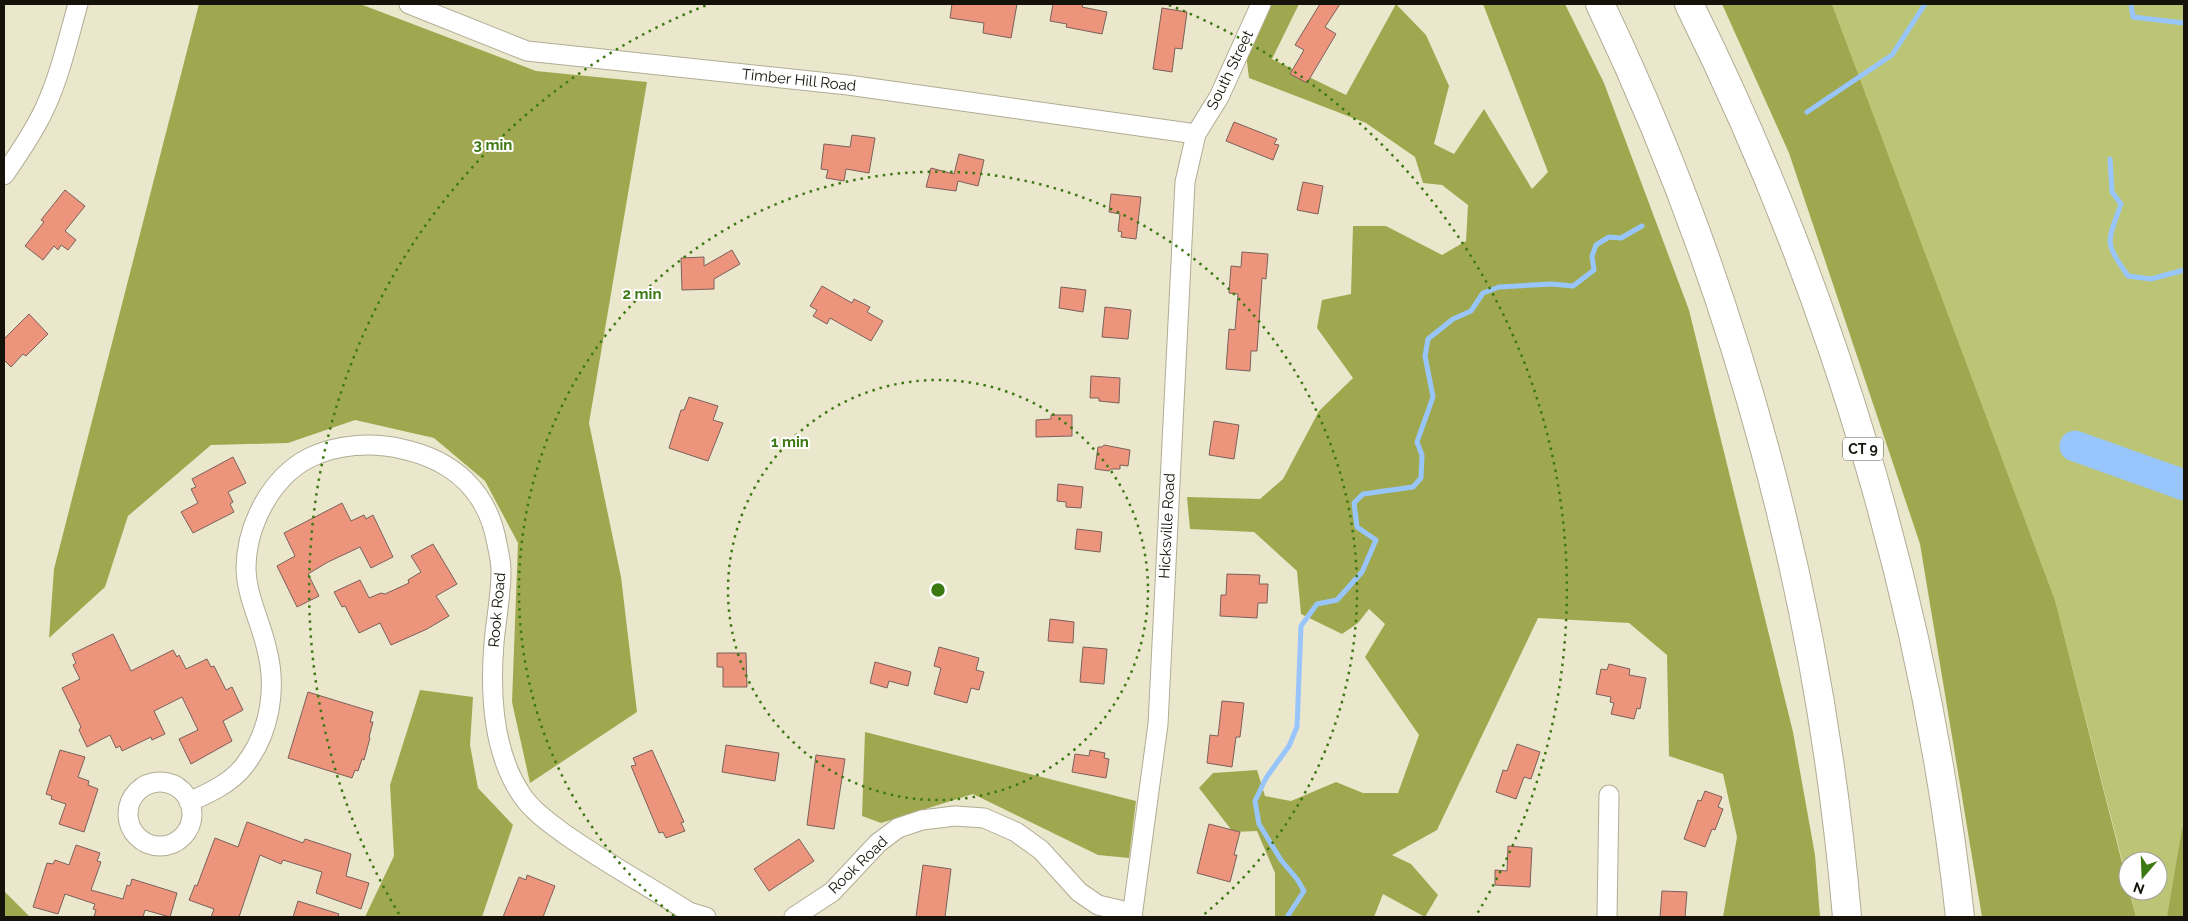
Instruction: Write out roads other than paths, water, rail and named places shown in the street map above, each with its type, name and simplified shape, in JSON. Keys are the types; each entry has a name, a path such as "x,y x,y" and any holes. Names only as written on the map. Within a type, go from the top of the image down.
{"highway":[{"path":"1600,4 1650,114 1673,172 1718,294 1753,402 1795,568 1814,662 1833,787 1847,917"},
{"name":"CT 9","path":"1688,4 1726,82 1774,195 1824,330 1864,453 1890,546 1916,655 1944,806 1960,917"}],"street":[{"path":"4,175 44,110 63,58 78,4"},
{"name":"Timber Hill Road","path":"409,4 527,51 848,86 1196,134"},
{"name":"South Street","path":"1196,134 1219,97 1261,4"},
{"name":"Hicksville Road","path":"1132,915 1158,724 1185,182 1196,134"},
{"name":"Rook Road","path":"189,802 213,791 244,766 260,740 270,708 272,680 267,648 252,608 246,572 247,548 253,523 266,499 289,473 309,458 341,448 381,445 414,451 453,469 474,490 485,505 496,536 501,568 494,643 493,682 497,724 505,764 522,796 548,822 585,848 689,912 706,917"},
{"path":"1607,917 1609,795"},
{"name":"Rook Road","path":"794,917 832,892 878,843 898,828 922,820 955,816 984,818 1016,832 1041,850 1079,892 1098,905 1132,915"}],"waterway":[{"path":"1807,112 1892,55 1925,4"},
{"path":"2131,4 2133,17 2184,23"},
{"path":"2110,159 2112,192 2121,204 2110,242 2120,264 2128,276 2151,279 2184,270"},
{"path":"1287,917 1304,891 1297,879 1281,860 1259,824 1255,801 1266,778 1289,746 1297,727 1301,626 1317,604 1337,600 1362,572 1376,540 1357,527 1354,503 1363,494 1413,487 1421,478 1422,455 1417,442 1433,397 1425,356 1428,339 1453,319 1471,311 1483,293 1499,287 1552,284 1573,286 1594,270 1592,256 1596,245 1609,237 1621,238 1642,226"},
{"path":"2075,446 2184,485"}]}
